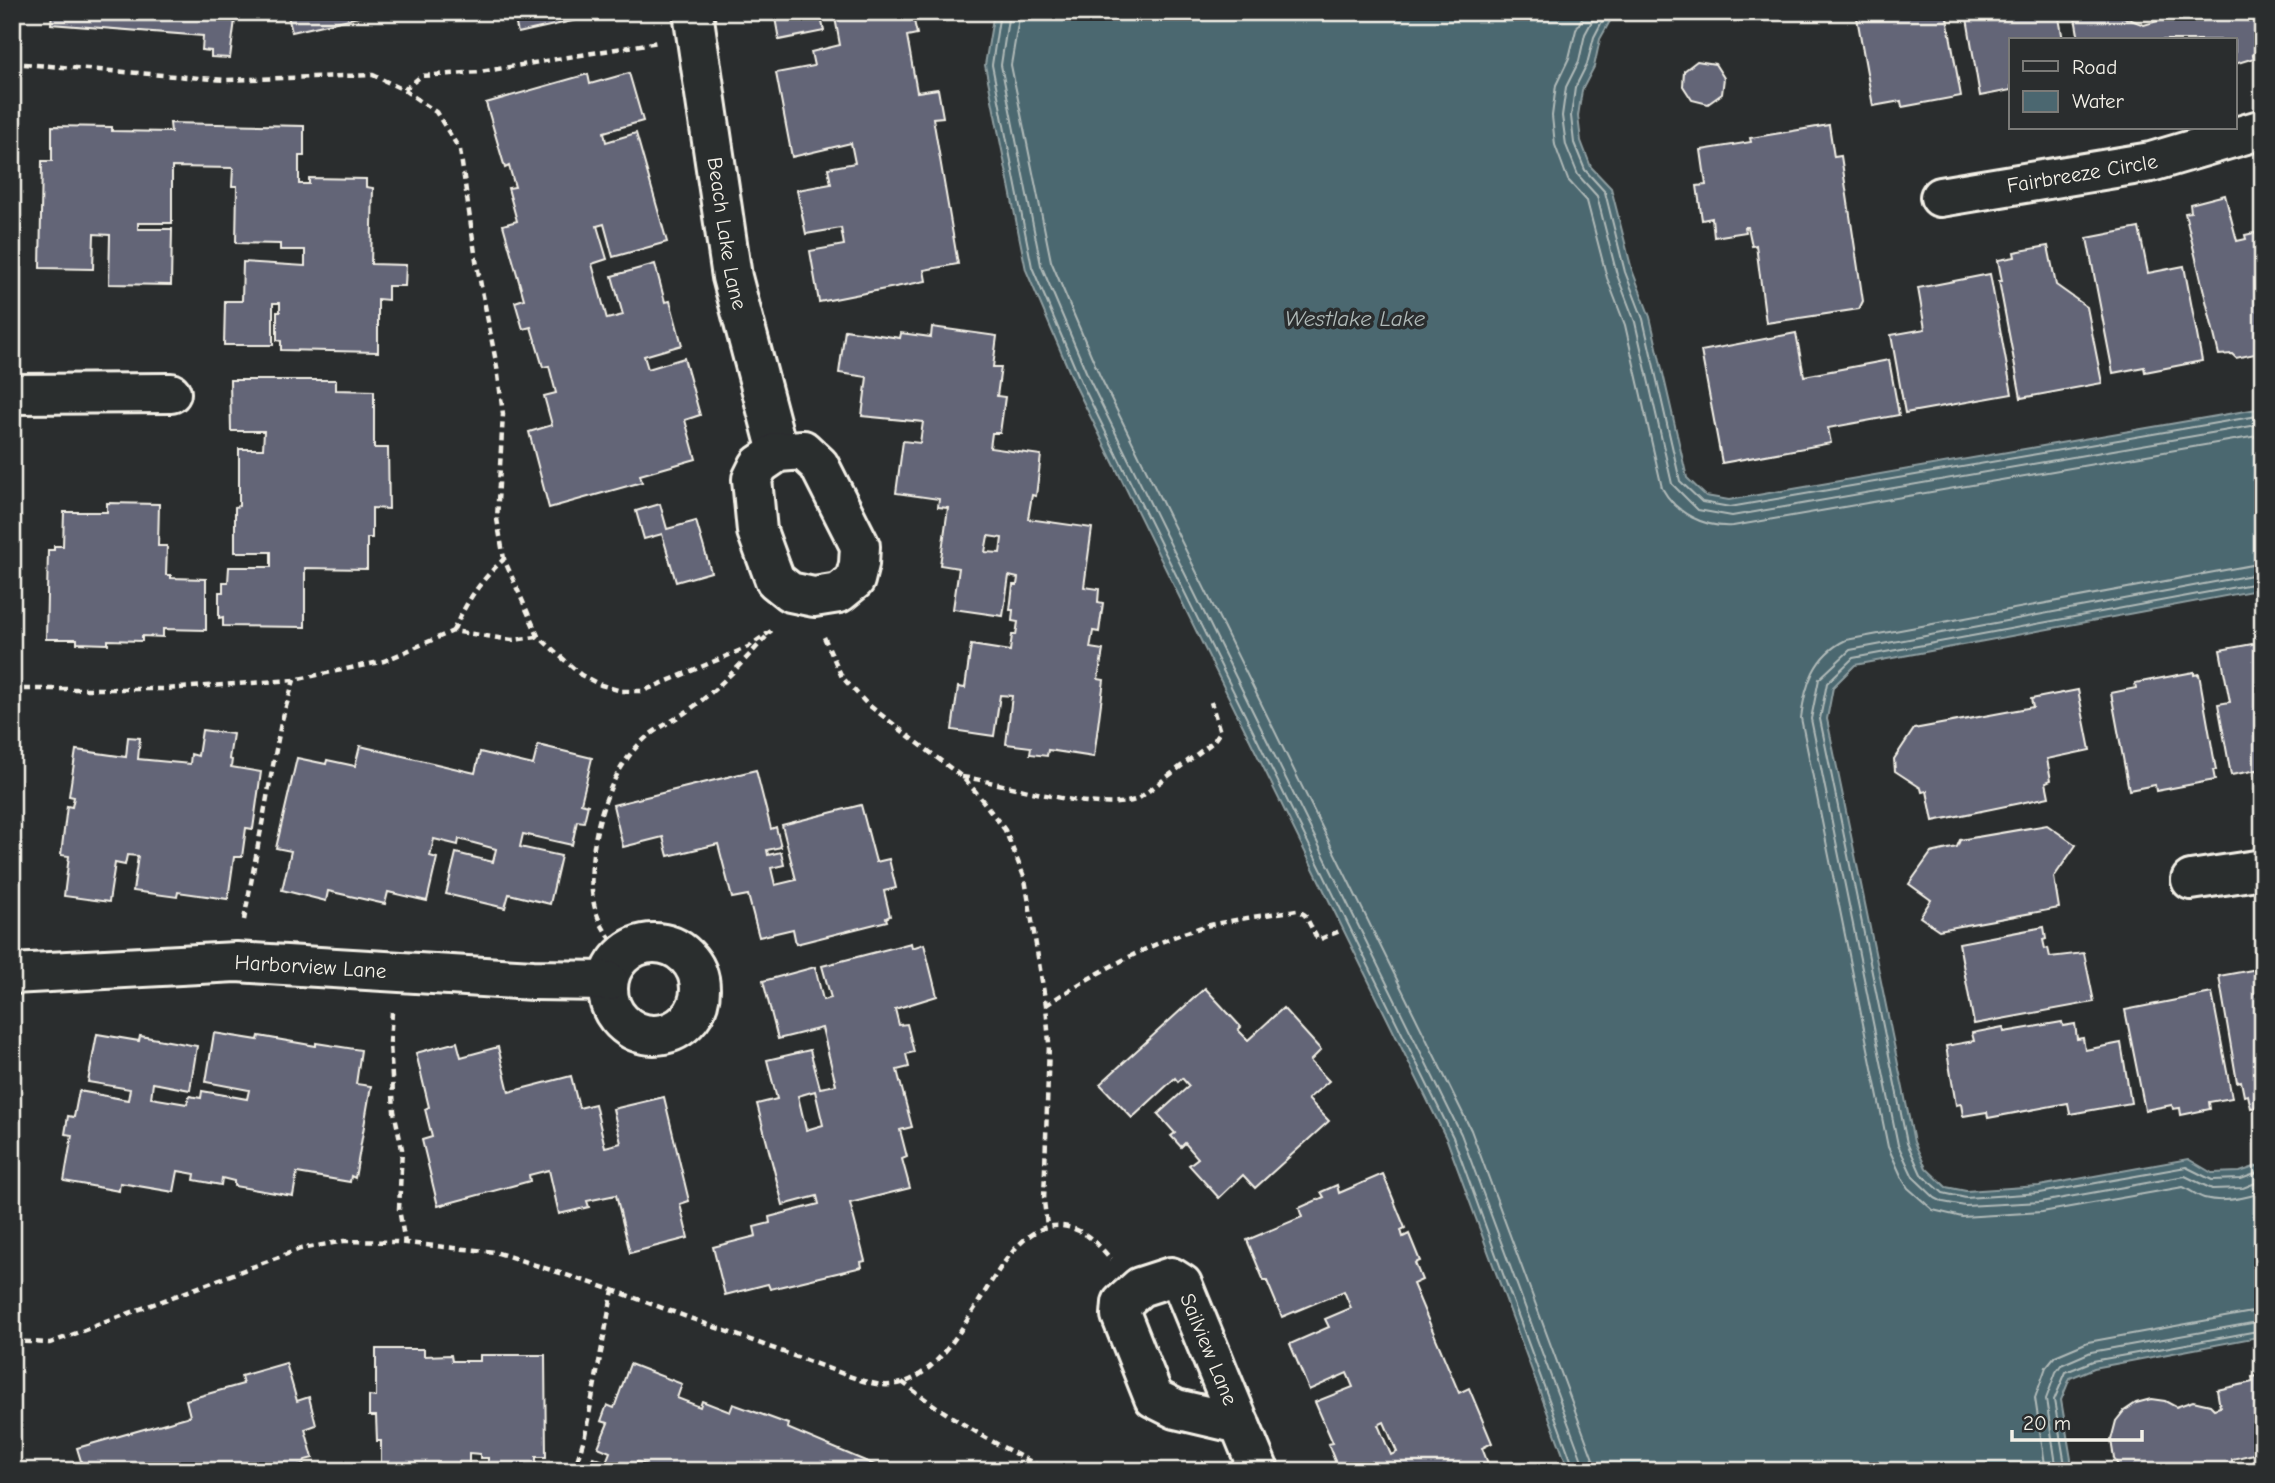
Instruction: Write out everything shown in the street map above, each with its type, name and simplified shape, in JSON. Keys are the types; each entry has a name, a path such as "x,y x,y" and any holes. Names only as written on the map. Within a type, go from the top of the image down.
{"street":[{"name":"Beach Lake Lane","path":"695,24 732,278 778,452"},
{"name":"Fairbreeze Circle","path":"1940,197 2151,162 2263,129"},
{"path":"12,394 171,393"},
{"path":"803,450 818,465 860,546 855,580 839,593 802,595 775,580 757,531 752,479 759,465 778,452 803,450"},
{"path":"2190,880 2263,869"},
{"name":"Harborview Lane","path":"12,974 236,962 533,980 615,967"},
{"name":"Sailview Lane","path":"1240,1424 1177,1409 1154,1398 1121,1315 1122,1303 1140,1287 1171,1277 1182,1284 1240,1424 1259,1471"}],"path":[{"path":"404,90 421,76 480,72 695,24"},
{"path":"12,63 225,80 373,75 404,90 436,113 460,150 476,260 497,367 503,414 497,519 504,559 538,636 581,675 621,691 643,691 748,647 771,631"},
{"path":"453,631 466,603 482,579 504,559"},
{"path":"615,967 590,892 593,850 603,805 628,758 648,736 693,708 730,676 802,595 824,635 842,677 866,703 962,777 976,792 1005,830 1025,879 1046,1005 1049,1043 1044,1201 1047,1226"},
{"path":"12,689 164,690 294,680 384,661 453,631 512,640 538,636"},
{"path":"236,962 281,723 294,680"},
{"path":"962,777 1075,800 1124,804 1138,799 1213,742 1220,732 1211,702"},
{"path":"1046,1005 1074,986 1156,946 1204,927 1297,910 1305,915 1318,940 1342,930"},
{"path":"395,972 390,1043 394,1111 402,1149 399,1209 405,1243"},
{"path":"12,1341 50,1343 300,1248 344,1241 405,1243 495,1252 613,1290 860,1380 883,1385 902,1382 922,1372 940,1358 959,1334 1004,1261 1018,1245 1047,1226 1078,1230 1090,1238 1140,1287"},
{"path":"574,1471 585,1435 613,1290"},
{"path":"902,1382 950,1417 1051,1471"}],"water":[{"name":"Westlake Lake","path":"994,12 1615,12 1600,39 1594,67 1582,90 1578,116 1581,141 1591,167 1611,188 1632,270 1650,317 1687,478 1706,496 1729,500 2263,408 2263,589 1855,665 1833,687 1827,719 1914,1142 1926,1168 1946,1187 1966,1191 2039,1186 2188,1159 2212,1173 2240,1172 2263,1164 2263,1336 2094,1368 2070,1378 2061,1400 2073,1471 1569,1471 1447,1140 1076,387 1026,270 985,65"}],"building":[{"path":"52,12 236,12 230,58 211,57 211,51 202,50 203,36 51,24"},
{"path":"287,12 380,12 292,32"},
{"path":"513,12 594,12 595,16 518,33"},
{"path":"774,12 820,12 824,31 779,40"},
{"path":"834,12 912,12 917,34 907,36 917,92 938,89 943,117 933,118 958,264 924,270 926,281 819,302 810,251 844,245 841,228 806,234 797,190 831,184 828,168 855,163 851,143 792,157 776,73 814,66 811,52 840,45"},
{"path":"1856,12 1946,12 1961,96 1902,107 1901,101 1873,106"},
{"path":"1966,12 2058,12 2063,38 2009,38 2009,90 1980,96"},
{"path":"2074,12 2111,12 2144,25 2188,12 2263,12 2263,52 2236,64 2236,38 2079,38"},
{"path":"1697,61 1715,64 1724,78 1722,94 1708,104 1692,100 1683,86 1684,71"},
{"path":"629,73 643,121 604,132 606,142 636,133 667,242 613,257 604,224 597,226 607,259 592,264 607,319 623,315 612,276 655,264 665,302 670,301 682,345 644,356 648,369 684,358 700,415 685,420 696,459 640,475 642,482 549,508 529,432 552,425 544,396 556,393 549,366 543,367 531,327 523,329 515,302 524,299 503,225 517,221 508,188 515,187 509,166 505,168 486,103 588,74 590,84"},
{"path":"170,123 304,126 304,156 299,156 299,184 309,184 309,178 366,179 366,187 373,188 371,264 406,265 405,286 388,286 388,300 378,299 378,352 281,350 281,341 277,340 277,312 280,312 280,303 273,303 273,345 224,345 225,301 242,301 243,262 305,266 305,250 280,250 280,244 236,243 237,186 232,186 233,168 172,167 172,223 138,223 138,229 172,229 171,285 109,284 110,235 94,234 93,269 40,268 42,161 52,161 52,126 171,132"},
{"path":"1829,125 1834,157 1841,156 1863,301 1859,309 1766,323 1756,245 1752,246 1748,227 1745,227 1746,232 1714,237 1712,218 1702,220 1697,186 1706,185 1701,150 1751,142 1750,138"},
{"path":"2225,195 2237,241 2246,239 2245,235 2263,231 2263,347 2256,348 2255,354 2236,358 2232,354 2219,355 2185,213 2191,212 2190,204"},
{"path":"2139,228 2148,273 2184,266 2202,361 2145,372 2144,367 2113,373 2087,238"},
{"path":"2048,246 2056,285 2087,307 2102,383 2021,398 1999,281 2002,281 1998,260 2015,257 2014,252"},
{"path":"1990,274 2012,394 1905,413 1891,335 1925,329 1918,288"},
{"path":"932,327 997,336 993,367 1001,367 997,396 1005,397 1000,433 992,433 990,448 1041,455 1036,496 1032,495 1028,519 1092,528 1084,587 1099,589 1098,602 1103,603 1099,632 1093,631 1090,648 1103,650 1098,679 1104,680 1094,757 1048,750 1047,756 1030,754 1031,747 1006,744 1012,696 1000,695 994,736 952,730 958,687 965,688 971,645 1010,651 1012,635 1016,635 1018,622 1012,621 1013,610 1010,610 1013,585 1017,585 1018,578 1009,576 1003,616 953,609 959,568 940,565 948,508 938,507 939,499 896,493 903,441 920,443 923,422 862,416 867,377 839,373 845,330 900,338 901,333 931,337","holes":["988,536 1002,538 1000,553 985,552"]},
{"path":"1796,333 1804,376 1889,360 1899,415 1828,428 1831,443 1722,463 1701,351"},
{"path":"230,380 336,380 336,390 374,391 374,448 388,448 389,509 372,508 372,538 367,538 367,569 305,568 305,627 223,626 223,617 219,618 219,592 223,592 223,582 228,582 229,567 271,567 271,552 235,552 235,507 239,506 239,449 263,449 264,431 231,431"},
{"path":"107,503 159,504 158,546 167,546 166,575 171,575 171,578 206,579 206,630 163,629 163,637 142,636 142,641 108,640 108,644 77,643 77,639 46,639 48,550 54,550 54,546 63,546 64,512 107,512"},
{"path":"660,504 667,529 696,521 711,572 676,582 662,534 644,539 636,511"},
{"path":"2263,642 2263,769 2231,775 2218,704 2230,702 2220,650"},
{"path":"2194,672 2194,675 2199,674 2216,770 2213,770 2215,780 2156,791 2155,785 2129,790 2111,693 2136,688 2135,683"},
{"path":"2078,690 2090,750 2047,759 2051,780 2046,782 2049,797 1933,821 1927,791 1922,792 1921,788 1895,771 1894,759 1914,729 2033,707 2031,699"},
{"path":"202,730 233,734 229,759 232,760 231,767 261,772 253,829 246,828 242,857 234,857 228,899 178,892 177,897 133,891 138,856 127,855 125,865 115,863 109,902 64,896 69,856 61,855 67,806 72,807 74,797 69,796 76,750 126,757 128,737 140,738 138,759 190,764 191,754 198,756"},
{"path":"538,745 592,758 581,803 588,805 584,822 577,821 572,845 523,834 520,847 561,856 550,904 509,894 505,908 446,894 456,853 493,862 496,849 459,839 458,845 434,839 430,856 437,858 427,901 388,892 385,904 328,891 326,901 282,890 291,851 276,848 297,758 326,764 327,760 355,766 360,746 475,773 480,752 533,765"},
{"path":"756,770 771,829 776,827 781,847 767,850 768,855 781,852 784,865 771,868 775,885 796,880 782,825 861,805 876,862 889,859 896,888 884,891 890,916 886,918 887,921 796,944 793,929 759,937 748,895 732,898 718,844 668,856 663,837 623,847 613,805"},
{"path":"2047,825 2076,845 2054,877 2059,908 1939,930 1920,917 1931,900 1909,884 1931,853 1957,847 1960,840"},
{"path":"2044,927 2046,939 2043,940 2050,957 2084,953 2094,1002 1974,1024 1959,943"},
{"path":"911,943 912,948 924,944 937,996 895,1009 899,1025 907,1024 914,1052 906,1054 909,1067 897,1070 912,1127 900,1130 907,1157 902,1159 910,1188 850,1203 865,1261 861,1262 862,1267 770,1289 768,1284 725,1295 713,1247 756,1236 754,1227 770,1223 769,1217 819,1204 817,1196 783,1205 757,1104 777,1099 767,1060 810,1050 820,1088 836,1085 822,1028 778,1039 763,981 815,967 823,1000 831,998 822,966","holes":["815,1091 823,1125 806,1130 798,1096"]},
{"path":"2263,968 2263,1106 2251,1108 2248,1095 2244,1096 2241,1081 2237,1082 2219,976"},
{"path":"1205,988 1241,1027 1238,1030 1248,1040 1283,1008 1321,1050 1310,1061 1329,1081 1308,1099 1329,1121 1255,1188 1243,1175 1219,1198 1189,1165 1198,1158 1185,1143 1181,1147 1171,1136 1175,1133 1158,1114 1189,1086 1182,1078 1178,1082 1175,1078 1132,1118 1100,1084"},
{"path":"2212,993 2232,1098 2209,1102 2210,1109 2181,1115 2180,1108 2173,1109 2172,1105 2145,1110 2125,1010"},
{"path":"2062,1022 2063,1026 2075,1024 2077,1039 2083,1038 2085,1050 2121,1043 2131,1103 2070,1114 2068,1103 1988,1118 1987,1112 1963,1116 1961,1104 1956,1105 1946,1046 1974,1041 1972,1033 2003,1027 2004,1032"},
{"path":"214,1033 258,1040 259,1036 316,1046 316,1043 361,1050 356,1084 371,1086 355,1178 351,1176 350,1182 297,1173 293,1196 234,1186 234,1181 222,1178 221,1185 194,1180 195,1174 178,1171 174,1192 120,1183 119,1191 64,1181 72,1135 65,1134 68,1116 74,1117 79,1091 128,1100 130,1089 88,1082 97,1034 139,1041 140,1036 197,1046 190,1090 153,1083 151,1098 187,1104 189,1096 201,1098 202,1091 247,1099 249,1090 206,1082"},
{"path":"457,1042 461,1057 498,1047 509,1092 571,1076 579,1108 595,1104 605,1147 621,1143 613,1109 664,1097 689,1201 680,1204 688,1238 630,1253 616,1195 587,1201 589,1207 559,1214 549,1170 529,1175 530,1181 438,1206 422,1140 432,1137 425,1109 429,1107 416,1053"},
{"path":"1383,1174 1405,1228 1401,1230 1403,1237 1409,1234 1420,1261 1415,1263 1422,1280 1413,1284 1459,1393 1469,1388 1492,1443 1482,1448 1491,1471 1339,1471 1328,1444 1333,1443 1315,1402 1353,1387 1347,1373 1309,1390 1290,1344 1329,1327 1325,1319 1351,1308 1344,1291 1282,1317 1247,1240 1302,1217 1299,1208 1324,1197 1321,1192 1337,1185 1339,1193","holes":["1384,1422 1397,1452 1391,1455 1378,1425"]},
{"path":"376,1349 424,1349 424,1356 451,1355 452,1361 480,1361 480,1355 545,1355 546,1457 536,1457 536,1471 488,1471 488,1458 469,1453 469,1471 381,1471 381,1441 377,1441 376,1416 369,1416 369,1396 376,1397"},
{"path":"286,1363 297,1401 309,1397 316,1425 305,1429 313,1458 305,1460 303,1465 282,1471 84,1471 77,1448 190,1416 186,1400 243,1384 241,1376"},
{"path":"630,1364 682,1384 677,1398 700,1407 702,1401 730,1412 733,1404 788,1424 787,1428 889,1471 644,1471 646,1465 637,1462 634,1471 587,1471 593,1457 606,1462 610,1452 598,1447 608,1423 601,1421 607,1405 614,1408"},
{"path":"2263,1375 2263,1466 2257,1467 2254,1454 2232,1459 2232,1471 2122,1471 2114,1459 2111,1440 2116,1421 2136,1403 2151,1399 2165,1401 2176,1407 2193,1401 2210,1405 2214,1409 2220,1407 2217,1390 2253,1382 2252,1377"}]}
